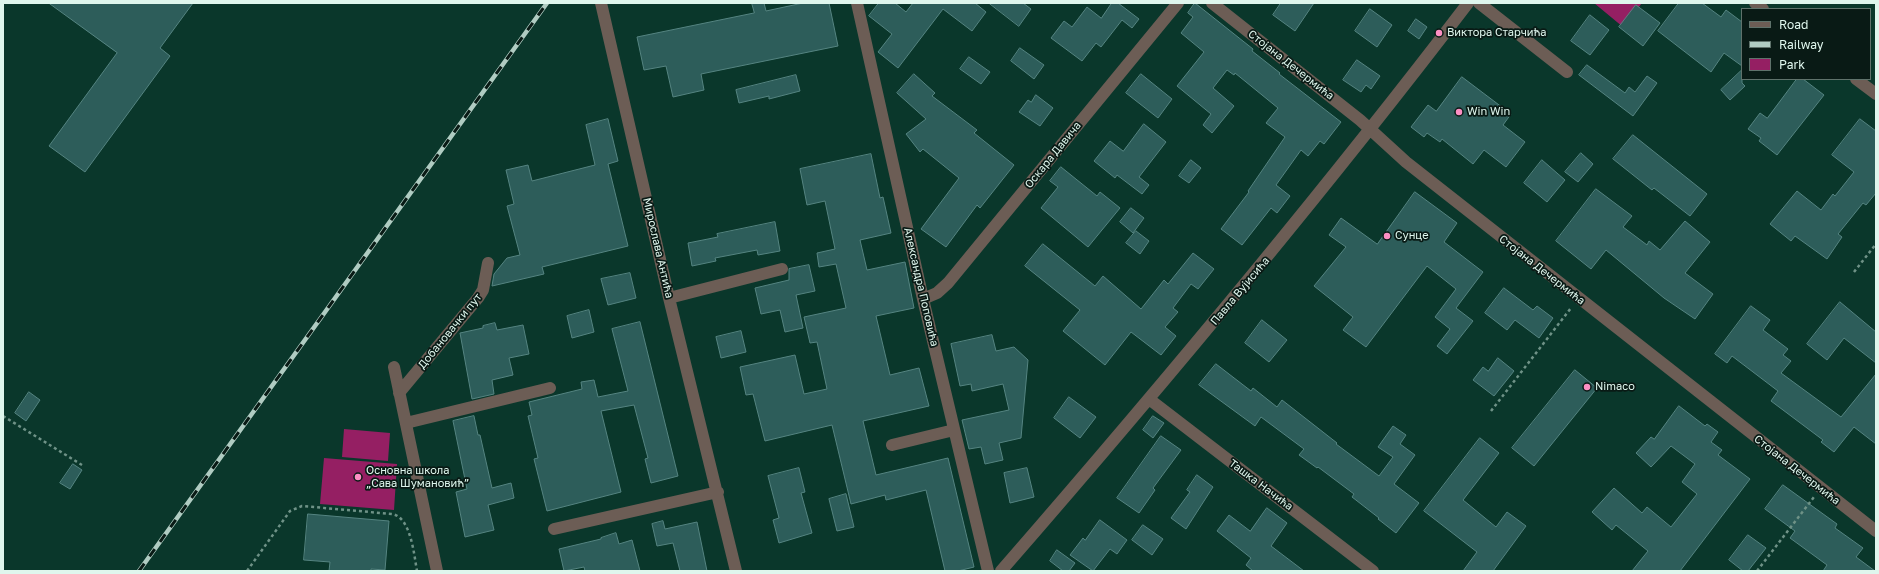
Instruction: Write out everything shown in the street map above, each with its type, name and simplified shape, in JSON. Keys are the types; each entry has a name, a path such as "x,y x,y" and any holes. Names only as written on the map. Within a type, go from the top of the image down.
{"street":[{"name":"Мирослава Антића","path":"601,3 669,298 718,492 736,571"},
{"name":"Александра Поповића","path":"857,3 923,299 988,571"},
{"name":"Оскара Давича","path":"923,299 937,293 948,283 1178,3"},
{"name":"Стојана Дечермића","path":"1212,3 1371,129 1406,162 1876,531"},
{"name":"Павла Вујисића","path":"1001,571 1263,264 1371,129 1468,3"},
{"path":"1479,3 1567,72"},
{"path":"1857,80 1876,94"},
{"name":"Добановачки пут","path":"400,393 478,298 483,290 488,263"},
{"path":"669,298 782,270"},
{"path":"394,367 437,571"},
{"path":"406,423 550,388"},
{"name":"Ташка Начића","path":"1149,399 1373,571"},
{"path":"892,445 954,430"},
{"path":"554,529 718,492"}],"path":[{"path":"1854,272 1876,244"},
{"path":"1492,411 1578,298"},
{"path":"3,416 82,464"},
{"path":"1757,571 1820,488"},
{"path":"247,571 290,511 302,506 396,515 400,517 407,526 417,571"}],"green space":[{"path":"1594,3 1642,3 1623,27"},
{"path":"344,429 390,433 388,461 342,457"},
{"path":"324,458 397,464 394,510 320,504"}],"building":[{"path":"49,3 193,3 160,48 170,56 85,172 49,146 117,53"},
{"path":"752,3 764,3 766,11 803,3 829,3 838,46 701,74 704,90 673,97 666,66 644,70 637,37 754,13"},
{"path":"879,3 895,3 906,12 913,3 975,3 986,12 972,31 943,9 898,68 878,52 892,34 869,16"},
{"path":"989,3 1023,3 1031,9 1019,26"},
{"path":"1112,3 1118,3 1139,19 1132,28 1122,20 1101,47 1096,43 1082,61 1051,38 1064,21 1072,27 1087,7 1101,18"},
{"path":"1195,3 1253,49 1252,51 1280,73 1279,74 1341,122 1324,144 1320,141 1308,156 1301,150 1276,185 1290,196 1277,213 1271,208 1242,245 1221,229 1249,192 1248,191 1285,137 1266,123 1278,108 1235,73 1234,75 1227,70 1213,88 1234,106 1212,133 1203,125 1211,114 1177,86 1204,52 1181,33 1193,17 1188,13"},
{"path":"1281,3 1314,3 1295,31 1273,15"},
{"path":"1679,3 1702,3 1721,17 1726,10 1741,21 1741,65 1724,53 1711,72 1658,31"},
{"path":"1636,5 1660,23 1643,46 1619,27"},
{"path":"1370,9 1392,25 1377,47 1355,31"},
{"path":"1590,15 1609,30 1590,55 1571,41"},
{"path":"1416,19 1427,27 1419,39 1408,31"},
{"path":"1020,48 1044,65 1034,79 1011,61"},
{"path":"969,57 990,72 981,84 960,69"},
{"path":"1357,60 1380,76 1371,89 1366,85 1361,92 1343,80"},
{"path":"1587,65 1625,93 1629,87 1635,92 1647,76 1657,83 1633,116 1579,75"},
{"path":"1741,71 1741,80 1745,86 1730,100 1721,90"},
{"path":"914,74 935,93 932,96 977,130 974,133 1014,165 980,208 977,205 946,247 921,229 959,178 923,149 920,152 906,134 926,119 897,93"},
{"path":"1141,74 1172,99 1158,118 1126,93"},
{"path":"796,75 800,91 769,99 769,96 739,103 736,90"},
{"path":"1462,77 1511,114 1503,125 1525,142 1506,167 1484,150 1473,164 1442,139 1440,142 1427,133 1424,137 1411,127 1428,105 1436,111"},
{"path":"1796,80 1804,80 1824,95 1777,155 1759,141 1761,138 1748,129 1760,113 1767,118"},
{"path":"1036,95 1053,108 1040,126 1019,112 1028,100 1031,102"},
{"path":"608,119 618,161 608,164 628,246 542,267 544,274 492,286 494,274 507,258 520,255 507,206 514,204 506,170 528,165 532,181 595,165 586,125"},
{"path":"1860,119 1876,131 1876,193 1866,205 1863,203 1838,234 1842,237 1827,259 1795,236 1791,241 1770,224 1797,191 1821,210 1833,194 1835,196 1854,172 1832,155"},
{"path":"1144,124 1166,142 1139,177 1149,185 1142,194 1117,175 1115,178 1094,161 1110,141 1123,151"},
{"path":"1633,135 1707,194 1690,216 1654,188 1652,190 1613,159"},
{"path":"1581,153 1593,164 1578,182 1565,172"},
{"path":"871,154 880,198 883,197 891,233 860,240 867,270 905,262 914,308 876,316 890,375 919,368 929,406 863,421 876,475 948,458 974,567 958,571 945,571 926,490 886,500 885,495 851,504 832,425 765,441 753,394 746,395 740,367 795,355 804,394 827,389 817,342 810,343 804,317 846,308 836,264 819,267 817,253 835,249 825,201 807,205 800,169"},
{"path":"1191,160 1201,168 1189,183 1179,176"},
{"path":"1542,160 1565,180 1547,202 1524,183"},
{"path":"1061,167 1097,196 1100,192 1120,208 1088,247 1041,208 1058,187 1050,181"},
{"path":"1596,189 1632,216 1623,227 1647,245 1649,241 1660,250 1685,221 1710,242 1685,273 1713,294 1695,319 1664,298 1606,250 1591,269 1556,241"},
{"path":"1415,192 1457,223 1444,242 1483,272 1456,308 1473,321 1447,354 1437,346 1450,329 1435,317 1456,289 1427,266 1366,347 1343,330 1353,317 1314,286 1346,247 1329,235 1341,218 1377,244"},
{"path":"1131,208 1144,218 1133,233 1120,222"},
{"path":"775,222 780,251 758,255 757,250 715,258 716,261 692,266 688,243 718,237 717,234"},
{"path":"1136,231 1149,241 1140,254 1126,243"},
{"path":"1043,244 1095,286 1103,276 1141,309 1164,280 1168,284 1193,253 1214,269 1198,289 1191,284 1173,308 1178,312 1165,327 1176,336 1161,355 1131,332 1105,365 1063,331 1080,310 1025,266"},
{"path":"809,265 815,291 796,295 803,328 785,332 780,310 761,314 755,288 789,280 789,269"},
{"path":"630,273 636,298 608,305 601,279"},
{"path":"1504,288 1533,310 1537,306 1553,318 1539,338 1515,320 1507,330 1485,313"},
{"path":"1840,302 1876,332 1876,363 1844,338 1827,360 1807,344"},
{"path":"1751,306 1770,320 1763,330 1788,349 1783,355 1791,361 1781,373 1841,417 1876,374 1876,444 1854,427 1834,452 1821,442 1823,440 1771,401 1778,391 1732,356 1727,363 1715,354"},
{"path":"589,310 594,332 572,338 567,316"},
{"path":"1262,320 1287,340 1269,362 1245,343"},
{"path":"640,322 678,476 651,483 645,459 648,458 634,405 601,411 621,492 547,511 534,459 538,458 528,416 532,415 529,402 582,389 581,382 594,380 598,397 628,391 612,329"},
{"path":"495,323 497,330 523,325 529,354 509,358 513,375 492,380 494,394 472,399 460,333 483,328 483,326"},
{"path":"741,331 746,352 721,358 716,337"},
{"path":"992,335 996,351 1014,347 1028,360 1021,438 999,443 1003,460 985,464 981,447 969,449 962,420 1009,410 1003,384 972,391 971,384 960,386 951,344"},
{"path":"1498,358 1514,371 1494,396 1473,380 1483,367 1488,371"},
{"path":"1216,364 1251,391 1253,388 1277,407 1282,400 1337,443 1336,444 1379,476 1393,457 1378,447 1393,426 1406,435 1400,444 1415,455 1394,484 1419,503 1396,533 1352,497 1354,494 1318,467 1317,468 1299,455 1304,449 1261,417 1255,426 1199,385"},
{"path":"1575,370 1597,388 1534,466 1512,448"},
{"path":"29,392 40,400 26,421 15,413"},
{"path":"1069,397 1096,417 1080,438 1054,418"},
{"path":"1679,406 1705,426 1707,424 1718,432 1711,442 1722,450 1718,455 1750,479 1680,571 1632,571 1648,551 1616,525 1612,530 1592,512 1614,488 1642,513 1647,507 1671,527 1697,494 1682,482 1695,464 1671,446 1651,467 1636,453 1651,437 1654,439"},
{"path":"474,416 478,435 480,435 492,488 511,483 514,498 488,505 494,530 465,537 456,492 467,489 453,421"},
{"path":"1153,416 1164,423 1153,438 1143,430"},
{"path":"1161,436 1181,450 1153,488 1155,490 1139,513 1117,498"},
{"path":"1480,438 1499,453 1463,500 1496,527 1507,512 1526,526 1493,571 1463,571 1477,552 1424,511"},
{"path":"73,464 82,470 70,489 60,483"},
{"path":"799,468 805,492 801,493 812,533 779,543 773,520 779,518 768,476"},
{"path":"1027,468 1034,497 1010,503 1004,473"},
{"path":"1197,475 1213,487 1186,529 1171,518 1190,492 1187,490"},
{"path":"1783,485 1837,524 1835,528 1863,548 1856,557 1875,571 1823,571 1827,565 1790,538 1795,531 1765,509"},
{"path":"846,494 854,527 837,531 829,499"},
{"path":"1267,508 1287,523 1271,546 1304,571 1253,571 1246,565 1251,558 1217,531 1229,515 1250,531"},
{"path":"308,514 389,521 385,570 371,569 371,571 329,571 330,562 304,560"},
{"path":"1100,520 1127,540 1117,554 1110,549 1093,571 1070,555 1083,538 1085,540"},
{"path":"663,521 665,529 697,522 707,571 680,571 673,543 657,546 652,524"},
{"path":"1143,525 1163,539 1152,555 1132,540"},
{"path":"616,533 619,544 632,540 640,571 585,571 584,567 564,571 559,549 601,539"},
{"path":"1748,535 1766,548 1748,571 1743,571 1729,560"},
{"path":"1057,550 1075,563 1069,571 1063,571 1050,561"}],"railway":[{"path":"139,571 547,3"}],"place":[{"name":"Виктора Старчића","path":"1439,33"},
{"name":"Win Win","path":"1459,112"},
{"name":"Сунце","path":"1387,236"},
{"name":"Nimaco","path":"1587,387"},
{"name":"Основна школа „Сава Шумановић”","path":"358,477"}]}
